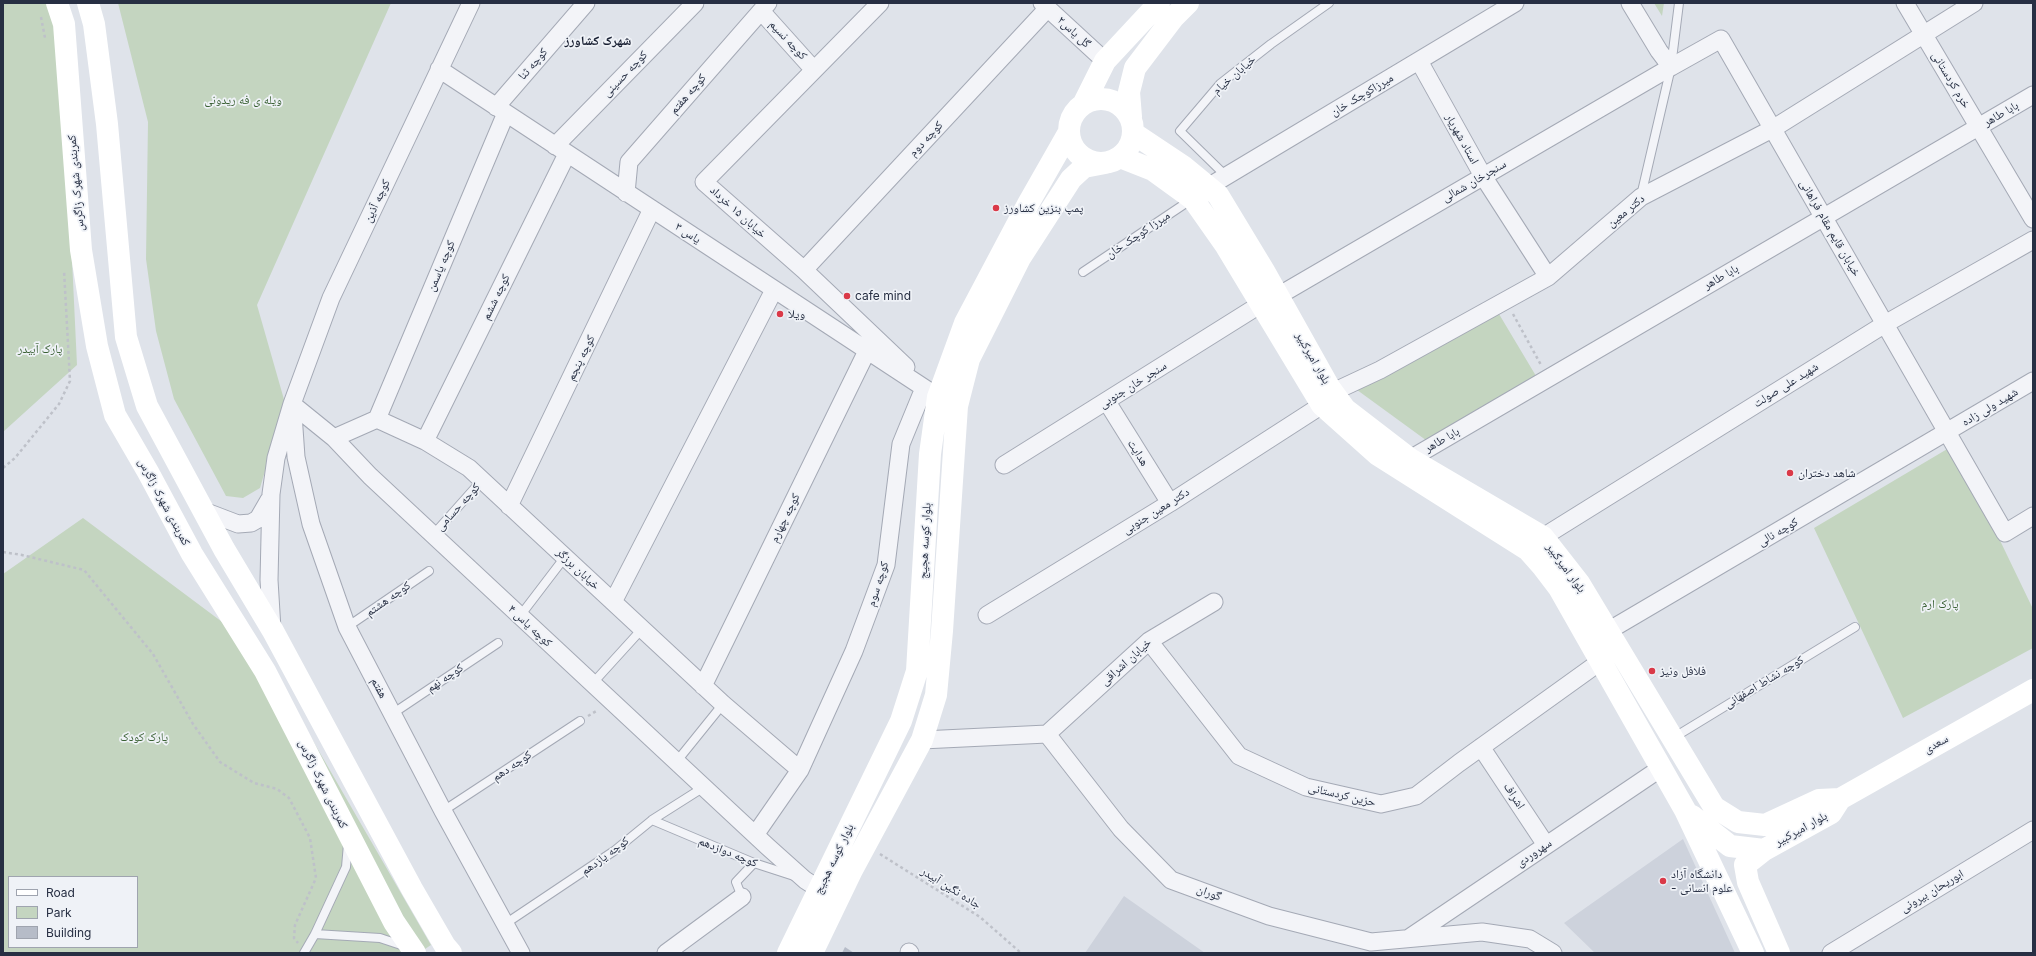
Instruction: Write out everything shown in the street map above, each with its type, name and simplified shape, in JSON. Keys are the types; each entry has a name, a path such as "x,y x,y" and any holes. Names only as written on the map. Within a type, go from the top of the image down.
{"street":[{"path":"88,3 94,24 107,124 126,337 147,406 224,549 273,631 412,889 448,951"},
{"name":"کوچه آذین","path":"271,494 276,458 292,404 331,298 471,3"},
{"name":"کوچه ثنا","path":"501,110 586,3"},
{"name":"کوچه حسینی","path":"561,150 695,3"},
{"name":"خیابان ۱۵ خرداد","path":"880,3 704,182 804,270 939,397"},
{"path":"1159,3 1105,61 1084,103 1072,116 1069,132 1074,149 1080,155 1096,163 1112,160 1132,142 1129,92 1135,68 1173,18 1188,3"},
{"name":"میرزاکوچک خان","path":"1209,187 1515,3"},
{"path":"1630,3 1659,51 1671,67"},
{"name":"خرم کردستانی","path":"1905,3 2033,219"},
{"name":"دکتر معین","path":"1328,399 1548,276 1641,196 1774,128 1974,3"},
{"name":"گل یاس۲","path":"1045,6 1105,61"},
{"name":"کوچه دوم","path":"804,270 1045,6"},
{"name":"کمربندی شهرک زاگرس","path":"48,7 64,24 81,250 97,346 115,415 148,472 192,554 265,671 394,922 414,951"},
{"name":"کوچه نسیم","path":"764,7 814,70"},
{"name":"کوچه هفتم","path":"626,192 629,162 764,7"},
{"name":"خیابان قایم مقام فراهانی","path":"1671,67 1721,39 1774,128 2005,533 2033,516"},
{"name":"استاد شهریار","path":"1418,61 1483,176 1548,276"},
{"name":"سنجرخان شمالی","path":"1269,300 1671,67"},
{"name":"یاس ۳","path":"439,70 939,397"},
{"name":"بابا طاهر","path":"1410,458 2033,95"},
{"path":"1084,103 1092,100 1110,100 1119,103 1132,125"},
{"name":"کوچه یاسمن","path":"377,419 501,110"},
{"name":"بلوار امیرکبیر","path":"1132,125 1218,195 1226,207 1269,300 1328,399 1378,455 1536,544 1559,588 1685,810 1753,953"},
{"name":"بلوار کوسه هجیج","path":"788,953 812,884 897,730 917,671 930,454 939,397 966,323 1028,204 1069,132"},
{"name":"کوچه ششم","path":"425,441 561,150"},
{"name":"بلوار امیرکبیر","path":"1112,160 1153,170 1209,187"},
{"name":"بلوار کوسه هجیج","path":"812,953 866,845 922,740 936,695 942,631 939,397 969,359 1020,258 1071,179 1084,168 1112,160"},
{"name":"کوچه پنجم","path":"509,506 652,210"},
{"name":"شهید علی صولت","path":"1536,544 1885,324 2033,240"},
{"path":"613,602 774,290"},
{"name":"سنجر خان جنوبی","path":"1004,465 1269,300"},
{"name":"کوچه چهارم","path":"703,686 867,351"},
{"name":"شهید ولی زاده","path":"1947,432 2033,381"},
{"name":"کوچه سوم","path":"755,835 800,770 854,651 886,565 901,444 939,397"},
{"name":"بلوار امیرکبیر","path":"1328,399 1346,409 1410,458 1536,544 1579,583 1714,807 1738,822 1765,825 1819,800 1840,799"},
{"name":"دکتر معین جنوبی","path":"987,615 1170,503 1328,399"},
{"name":"هدایت","path":"1107,402 1170,503"},
{"name":"کوچه یاس ۴","path":"292,404 334,438 370,476 592,684 677,761 768,848 812,884"},
{"name":"هفتم","path":"292,404 296,457 311,524 347,628 443,812 521,953"},
{"path":"334,438 377,419"},
{"name":"خیابان برزگر","path":"377,419 425,441 469,468 703,686 800,770"},
{"name":"کوچه نالی","path":"1608,631 1947,432"},
{"path":"204,511 238,524 251,523 258,519 265,509 271,494"},
{"path":"271,494 269,580 273,631"},
{"name":"خیابان اشراقی","path":"1047,734 1149,640 1214,602"},
{"name":"حزین کردستانی","path":"1149,640 1239,756 1306,787 1381,804 1416,796 1601,661"},
{"name":"سعدی","path":"1840,799 2033,690"},
{"path":"897,730 922,740 1047,734"},
{"name":"گوران","path":"1047,734 1120,829 1171,880 1269,916 1372,942 1482,932 1530,939 1553,953"},
{"name":"اشراف","path":"1482,747 1546,845"},
{"name":"سهروردی","path":"1407,939 1661,768"},
{"name":"بلوار امیرکبیر","path":"1779,953 1748,882 1745,865 1764,850 1831,813 1840,799"},
{"path":"1685,810 1730,846 1764,850"},
{"name":"ابوریحان بیرونی","path":"1832,953 2033,830"},
{"path":"666,953 742,897"}],"lane":[{"name":"خیابان خیام","path":"1209,187 1180,131 1220,84 1271,44 1329,3"},
{"path":"1641,196 1671,67 1679,3"},
{"name":"میرزا کوچک خان","path":"1083,272 1209,187"},
{"name":"کوچه حسامی","path":"433,535 482,480"},
{"path":"520,616 565,557"},
{"name":"کوچه هشتم","path":"347,628 429,571"},
{"name":"کوچه نشاط اصفهانی","path":"1672,738 1855,627"},
{"path":"592,684 642,629"},
{"name":"کوچه نهم","path":"392,714 498,644"},
{"path":"677,761 723,704"},
{"name":"کوچه دهم","path":"443,812 580,721"},
{"name":"کوچه یازدهم","path":"505,924 614,851 652,820 704,787"},
{"name":"کوچه دوازدهم","path":"652,820 754,863 812,884"},
{"path":"304,953 315,934 346,867 349,836"},
{"path":"742,897 736,882 754,863"},
{"path":"315,934 380,938 414,951"}],"path":[{"path":"46,42 48,7"},
{"path":"3,468 15,458 58,404 70,381 64,267"},
{"path":"1506,300 1548,378"},
{"path":"3,552 84,570 153,654 193,724 220,762 254,783 277,789 289,798 310,838 316,878 295,926 294,938 304,953"},
{"path":"580,721 612,702"},
{"name":"جاده نگین آبیدر","path":"866,845 980,917 1021,953"}],"shaded area":[{"name":"دانشگاه آزاد - علوم انسانی","path":"1683,839 1735,953 1595,953 1564,923"},
{"path":"1124,896 1205,953 1085,953"}],"green space":[{"name":"پارک آبیدر","path":"3,3 53,3 61,28 77,365 3,432"},
{"name":"ویله ی فه ریدونی","path":"118,3 391,3 257,305 285,403 260,488 243,498 226,496 174,399 156,331 146,259 148,122"},
{"path":"1654,3 1664,3 1662,16"},
{"path":"1496,309 1542,386 1434,446 1353,387"},
{"name":"پارک ارم","path":"1954,445 2033,609 2033,648 1903,718 1814,528"},
{"name":"پارک کودک","path":"83,518 261,651 431,945 419,953 3,953 3,574"}],"building":[{"path":"845,947 854,953 842,953"}],"place":[{"name":"پمپ بنزین کشاورز","path":"996,208"},
{"name":"cafe mind","path":"847,296"},
{"name":"ویلا","path":"780,314"},
{"name":"شاهد دختران","path":"1790,473"},
{"name":"فلافل ونیز","path":"1652,671"},
{"name":"دانشگاه آزاد - علوم انسانی","path":"1663,881"}],"district":[{"name":"شهرک کشاورز","path":"598,41"}]}
